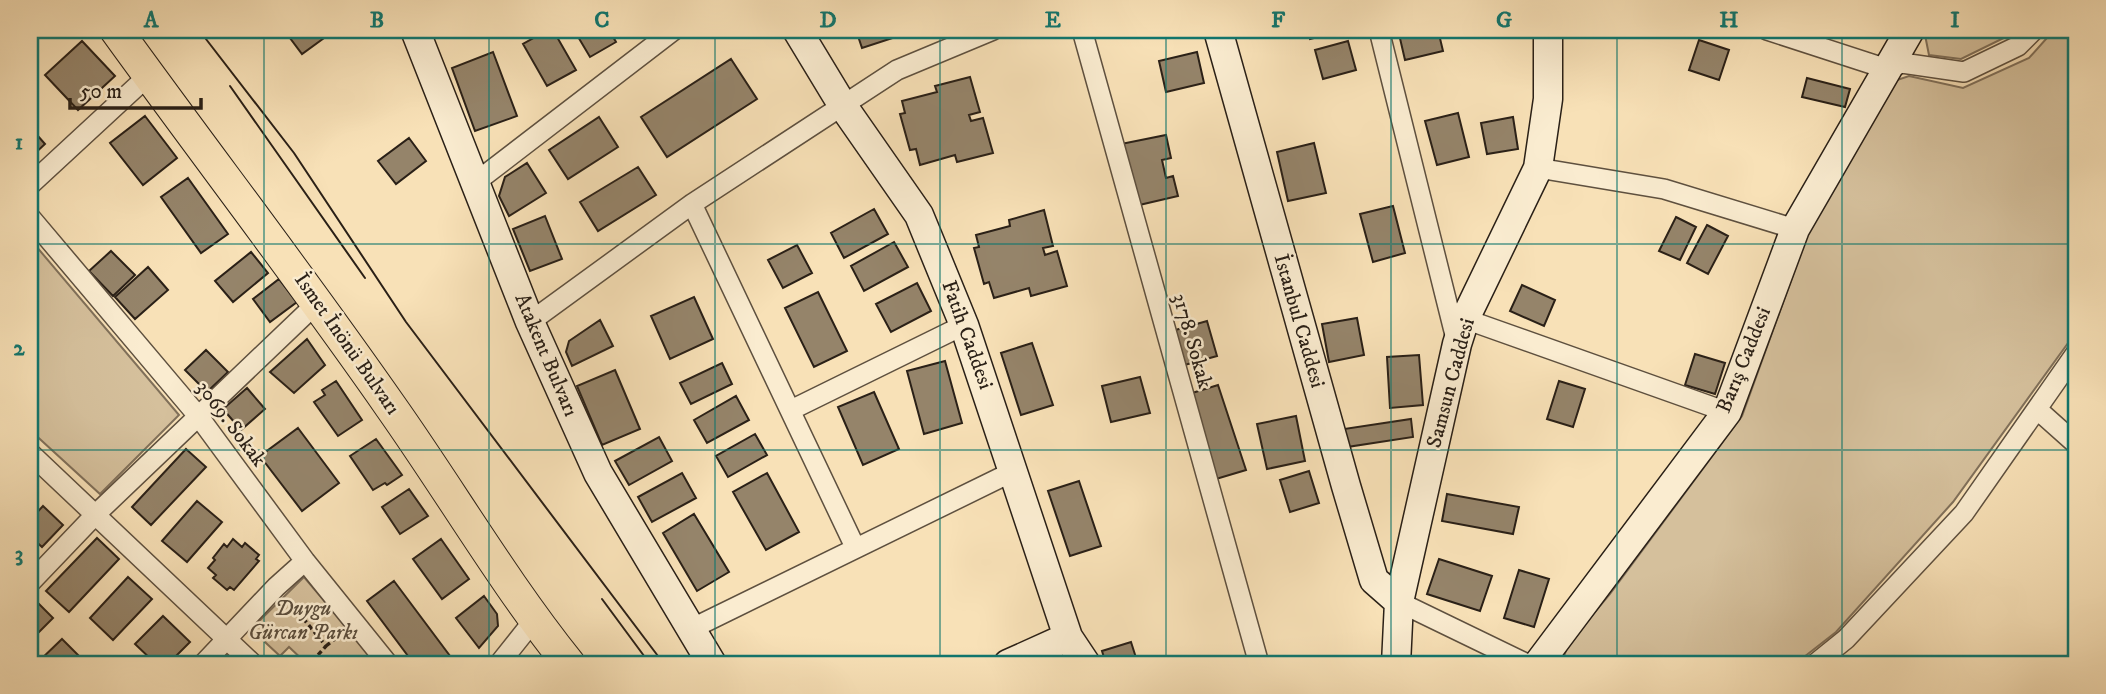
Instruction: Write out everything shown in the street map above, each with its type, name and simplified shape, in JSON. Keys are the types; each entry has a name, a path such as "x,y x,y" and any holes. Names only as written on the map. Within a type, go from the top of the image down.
{"main road":[{"name":"İsmet İnönü Bulvarı","path":"116,30 318,302 411,435 534,620 569,664"}],"street":[{"name":"Atakent Bulvarı","path":"415,30 530,322 598,473 712,664"},
{"path":"476,182 674,30"},
{"name":"Fatih Caddesi","path":"797,30 843,106 919,215 964,325 1068,637 1086,664"},
{"path":"530,322 692,204 897,70 993,30"},
{"name":"3178. Sokak","path":"1082,30 1259,664"},
{"name":"İstanbul Caddesi","path":"1218,30 1374,580 1399,602"},
{"path":"1378,30 1461,331 1727,412"},
{"name":"Samsun Caddesi","path":"1396,664 1399,602 1461,331 1538,168 1548,99 1548,30"},
{"path":"1766,30 1887,69 1902,62 1964,72 2018,47 2034,30"},
{"path":"1911,30 1913,48 1921,64"},
{"name":"Barış Caddesi","path":"1538,664 1727,412 1795,229 1911,30"},
{"path":"30,186 149,75"},
{"path":"1538,168 1664,189 1795,229"},
{"path":"692,204 855,547"},
{"name":"3069. Sokak","path":"30,217 199,417 305,561 388,664"},
{"path":"30,583 96,514 318,302"},
{"path":"791,410 964,325"},
{"path":"1815,664 1846,639 1964,513 2076,354"},
{"path":"2038,410 2076,444"},
{"path":"30,453 253,664"},
{"path":"691,629 1014,471"},
{"path":"203,664 276,587 305,561"},
{"path":"1399,602 1527,664"},
{"path":"499,664 534,620"},
{"path":"1008,664 1068,637"}],"path":[{"path":"276,587 324,641 326,646 310,664"},
{"path":"317,657 323,664"}],"green space":[{"path":"1924,30 2020,30 1961,59 1929,55"},
{"path":"2054,30 2076,30 2076,332 1953,502 1836,632 1795,664 1561,664 1569,643 1610,594 1742,416 1807,236 1894,81 1909,76 1963,88 2029,58"},
{"path":"30,239 179,415 100,494 30,430"},
{"name":"Duygu Gürcan Parkı","path":"304,577 378,664 307,664 289,647 280,656 251,629"}],"building":[{"path":"284,30 335,30 302,54"},
{"path":"548,30 553,30 576,70 547,86 523,44"},
{"path":"574,30 609,30 616,42 590,57"},
{"path":"856,30 917,30 862,48"},
{"path":"1307,30 1345,30 1310,39"},
{"path":"1417,30 1438,30 1443,51 1405,60 1399,34"},
{"path":"1699,40 1729,50 1719,80 1689,70"},
{"path":"82,41 115,76 78,110 45,75"},
{"path":"1348,41 1356,70 1323,79 1315,50"},
{"path":"493,52 517,116 475,131 452,68"},
{"path":"1197,52 1204,83 1166,92 1159,61"},
{"path":"731,59 757,99 667,157 641,117"},
{"path":"970,77 980,112 969,115 971,121 983,118 993,153 957,162 955,155 920,165 916,149 910,150 900,114 905,113 902,101 937,92 935,86"},
{"path":"1807,78 1850,89 1845,107 1802,97"},
{"path":"1458,113 1469,157 1437,165 1425,121"},
{"path":"145,116 177,158 143,185 110,143"},
{"path":"599,117 618,147 568,179 549,150"},
{"path":"1513,117 1518,149 1487,154 1481,123"},
{"path":"30,127 45,144 30,158"},
{"path":"1166,135 1171,158 1162,160 1166,178 1173,176 1178,196 1135,206 1121,144"},
{"path":"409,138 426,161 396,184 378,161"},
{"path":"1314,143 1326,193 1288,201 1277,152"},
{"path":"527,163 546,193 509,216 499,196 505,177"},
{"path":"638,167 656,195 598,231 580,202"},
{"path":"188,178 228,234 201,253 161,197"},
{"path":"1393,206 1405,253 1373,262 1360,214"},
{"path":"874,209 888,234 844,258 831,233"},
{"path":"1044,210 1053,246 1043,248 1045,255 1057,251 1067,286 1031,296 1029,288 994,298 989,282 984,284 974,248 979,247 976,235 1010,226 1009,220"},
{"path":"545,216 562,259 530,271 513,229"},
{"path":"1676,217 1696,227 1680,260 1659,251"},
{"path":"1707,225 1728,236 1708,274 1687,263"},
{"path":"894,242 908,267 864,291 851,266"},
{"path":"797,245 812,273 783,288 768,260"},
{"path":"111,251 135,275 113,296 89,271"},
{"path":"251,252 268,273 233,302 215,281"},
{"path":"148,267 168,290 135,319 115,297"},
{"path":"279,279 297,302 270,322 253,299"},
{"path":"917,283 931,311 891,332 876,304"},
{"path":"1522,285 1555,300 1544,326 1510,311"},
{"path":"818,292 847,351 814,367 785,308"},
{"path":"694,297 713,339 670,359 651,316"},
{"path":"1357,318 1364,355 1329,362 1322,324"},
{"path":"600,320 613,346 572,366 566,352 569,341"},
{"path":"1207,321 1217,356 1181,366 1172,331"},
{"path":"307,339 325,365 294,393 270,372"},
{"path":"1032,343 1053,405 1021,415 1001,353"},
{"path":"206,350 228,372 207,392 185,370"},
{"path":"1695,354 1725,363 1715,394 1685,385"},
{"path":"1419,355 1423,405 1390,408 1387,357"},
{"path":"945,361 962,423 924,434 907,371"},
{"path":"722,363 732,384 691,404 680,383"},
{"path":"615,370 640,429 602,445 577,386"},
{"path":"1140,377 1150,413 1111,422 1102,386"},
{"path":"336,381 362,420 338,436 314,402 325,395 322,390"},
{"path":"1559,381 1585,389 1573,427 1547,419"},
{"path":"1218,385 1246,470 1216,479 1189,394"},
{"path":"247,388 265,409 241,430 223,409"},
{"path":"874,392 899,449 863,465 838,407"},
{"path":"736,396 749,420 707,443 694,420"},
{"path":"1296,416 1305,461 1267,469 1257,424"},
{"path":"1411,419 1413,437 1347,447 1344,429"},
{"path":"298,428 339,483 302,511 260,456"},
{"path":"755,434 767,455 728,477 716,456"},
{"path":"659,437 672,461 629,485 615,461"},
{"path":"376,439 402,475 373,490 350,456"},
{"path":"186,449 206,467 151,525 132,507"},
{"path":"1309,471 1319,503 1290,512 1280,480"},
{"path":"682,473 696,498 652,522 638,497"},
{"path":"767,473 799,532 766,550 733,492"},
{"path":"1079,481 1101,546 1070,556 1048,491"},
{"path":"409,489 428,516 400,534 382,507"},
{"path":"1447,494 1519,507 1513,534 1442,521"},
{"path":"197,501 222,522 187,562 162,541"},
{"path":"43,506 63,525 42,547 30,536 30,520"},
{"path":"694,514 729,572 697,591 663,533"},
{"path":"97,538 119,559 69,612 46,591"},
{"path":"233,539 242,547 245,543 259,555 256,559 259,561 234,590 230,587 227,590 213,578 216,575 208,568 224,544 227,547"},
{"path":"441,539 469,579 442,599 413,559"},
{"path":"1439,559 1492,576 1480,611 1427,594"},
{"path":"1519,570 1549,579 1534,627 1504,618"},
{"path":"128,577 152,599 113,640 90,618"},
{"path":"394,581 456,664 414,664 367,601"},
{"path":"484,596 497,614 498,626 479,648 456,618"},
{"path":"37,602 53,618 30,641 30,609"},
{"path":"163,616 190,642 168,664 156,664 135,644"},
{"path":"62,639 87,664 36,664"},
{"path":"1131,642 1138,664 1106,664 1102,651"}],"tram line":[{"path":"199,30 294,153 406,322 664,664"},
{"path":"230,86 365,278"},
{"path":"602,599 650,664"}]}
